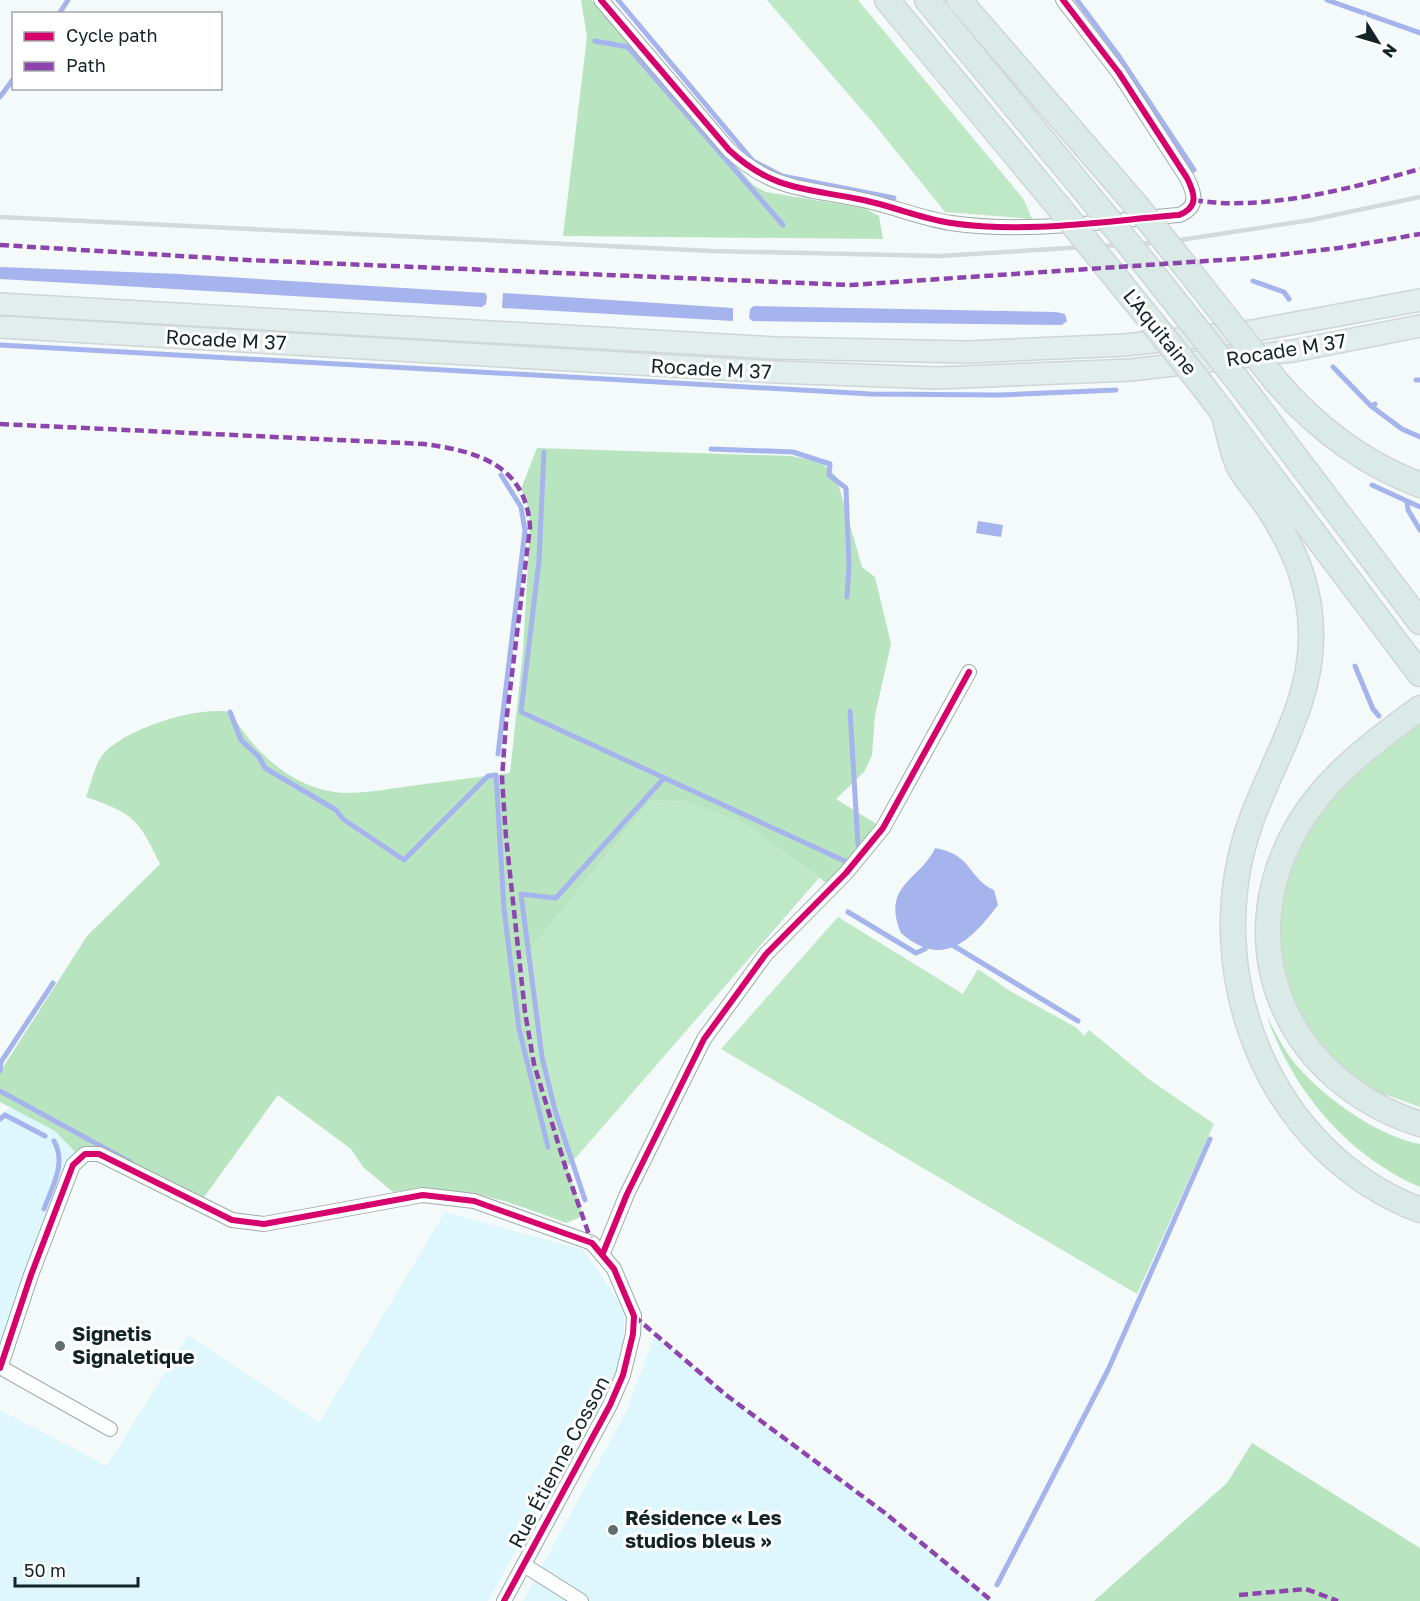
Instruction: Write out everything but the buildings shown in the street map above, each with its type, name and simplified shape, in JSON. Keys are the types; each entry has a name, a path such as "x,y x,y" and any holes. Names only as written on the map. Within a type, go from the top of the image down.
{"highway":[{"name":"L'Aquitaine","path":"887,0 1062,211 1202,385 1420,674"},
{"name":"L'Aquitaine","path":"927,0 1100,208 1239,382 1420,622"},
{"path":"959,0 1136,205 1275,380 1310,418 1371,464 1420,485"},
{"name":"Rocade M 37","path":"0,304 776,348 968,352 1125,345 1252,331 1420,300"},
{"name":"Rocade M 37","path":"0,327 777,372 969,378 1131,370 1247,357 1420,327"},
{"path":"1222,412 1239,466 1271,513 1294,554 1307,592 1311,622 1309,665 1303,691 1250,824 1241,856 1232,932 1240,999 1261,1058 1287,1103 1309,1131 1360,1178 1420,1210"},
{"path":"1420,708 1349,764 1323,790 1300,822 1276,875 1268,926 1277,989 1289,1017 1308,1049 1334,1078 1354,1094 1384,1111 1420,1124"}],"street":[{"path":"601,0 729,150 752,171 777,183 860,199 949,223 975,226 1023,227 1179,215 1187,212 1194,200 1194,192 1187,178 1119,74 1062,0"},
{"path":"110,1429 0,1368 31,1275 74,1165 80,1157 92,1153 99,1154 232,1220 248,1224 264,1224 423,1195 474,1201 592,1243 603,1253 627,1194 704,1039 766,954 846,873 883,828 969,672"},
{"name":"Rue Étienne Cosson","path":"504,1601 610,1405 623,1376 633,1334 634,1316 614,1269 603,1253"},
{"path":"524,1565 581,1601"}],"shaded area":[{"path":"11,1107 55,1131 80,1157 0,1368 0,1115"},
{"path":"445,1212 584,1250 625,1311 622,1360 488,1601 0,1601 0,1410 107,1466 188,1335 319,1423"},
{"path":"655,1335 763,1424 885,1513 992,1601 523,1601 626,1412"}],"green space":[{"path":"581,0 591,0 753,185 766,192 864,208 879,216 883,239 563,236 587,37"},
{"path":"767,0 858,0 1024,200 1032,219 945,212 875,125"},
{"path":"537,448 791,456 821,462 836,476 862,567 875,577 891,644 875,715 872,755 864,772 836,799 883,828 832,887 743,823 686,802 651,800 519,964 534,1064 583,1216 566,1223 523,1207 461,1192 417,1190 393,1192 363,1167 351,1149 278,1095 199,1204 99,1154 80,1157 55,1131 0,1102 0,1072 87,936 160,864 140,827 133,820 115,808 86,797 98,762 104,753 115,744 145,727 163,721 199,712 230,712 251,742 278,767 309,785 327,791 370,792 510,773 523,651 530,527 529,509 521,489"},
{"path":"1420,717 1420,1107 1387,1095 1380,1101 1361,1091 1294,1013 1275,937 1290,856 1334,788"},
{"path":"651,800 686,802 743,823 819,878 566,1169 534,1064 519,964"},
{"path":"838,917 963,994 978,969 1010,991 1077,1028 1084,1036 1089,1030 1150,1080 1214,1124 1137,1294 721,1049"},
{"path":"1267,1017 1294,1063 1324,1092 1371,1125 1404,1140 1420,1144 1420,1187 1369,1158 1326,1118 1292,1070"},
{"path":"1252,1443 1420,1548 1420,1601 1094,1601 1227,1483"}],"water":[{"path":"0,267 179,274 485,293 487,296 486,304 482,307 0,279"},
{"path":"503,293 733,308 733,321 502,308"},
{"path":"754,306 1056,312 1065,314 1067,321 1062,325 752,321 749,318 750,309"},
{"path":"978,521 1003,525 1001,537 976,533"},
{"path":"935,848 948,851 964,861 985,885 994,890 998,905 966,940 942,950 916,944 901,933 896,917 899,893 929,859"}],"waterway":[{"path":"60,12 68,0"},
{"path":"618,0 753,161 782,176 894,198"},
{"path":"1077,0 1118,55 1194,170"},
{"path":"1327,0 1420,33"},
{"path":"595,41 628,47 783,225"},
{"path":"0,97 12,81"},
{"path":"1253,281 1284,292 1289,299"},
{"path":"0,345 871,394 1000,395 1116,390"},
{"path":"1333,367 1371,406 1375,404"},
{"path":"1371,406 1402,429 1420,437"},
{"path":"711,449 793,452 830,464 829,475 846,488 849,566 847,597"},
{"path":"544,452 539,561 521,712 847,862"},
{"path":"498,754 525,530 521,507 501,475"},
{"path":"1372,485 1420,507"},
{"path":"1407,502 1408,510 1420,530"},
{"path":"1355,666 1373,709 1379,716"},
{"path":"850,711 858,845"},
{"path":"230,712 241,740 259,757 265,768 336,810 343,819 404,860 488,776 496,775 504,909 519,1029 548,1147"},
{"path":"585,1200 555,1110 542,1057 521,894 556,898 664,778"},
{"path":"848,912 916,953 925,949"},
{"path":"954,946 1078,1021"},
{"path":"0,1071 1,1062 53,983"},
{"path":"0,1091 130,1162"},
{"path":"0,1119 5,1115 45,1136"},
{"path":"997,1585 1108,1370 1210,1139"},
{"path":"44,1209 59,1166 58,1149 54,1141"}],"railway":[{"path":"0,217 712,251 939,256 1167,242 1311,220 1420,197"}],"marked path":[{"path":"1194,200 1249,203 1308,196 1366,184 1420,169"},
{"path":"0,245 247,260 851,285 1251,258 1339,248 1420,234"},
{"path":"0,424 424,444 480,457 509,475 519,489 526,506 530,527 506,723 502,778 506,837 525,1012 534,1064 566,1169 592,1243"},
{"path":"634,1316 726,1395 885,1513 992,1601"},
{"path":"1239,1595 1306,1589 1338,1601"}],"cycle path":[{"path":"601,0 729,150 745,163 774,180 939,221 979,226 1036,227 1179,215 1185,212 1194,200 1187,178 1119,73 1063,0"},
{"path":"603,1253 627,1194 704,1039 766,954 846,873 883,828 969,672"},
{"path":"0,1368 31,1275 73,1165 85,1154 99,1154 232,1220 264,1224 423,1195 474,1201 592,1243 614,1269 634,1316 633,1334 623,1375 610,1405 504,1601"}],"place":[{"name":"Signetis Signaletique","path":"60,1346"},
{"name":"Résidence « Les studios bleus »","path":"613,1530"}]}
